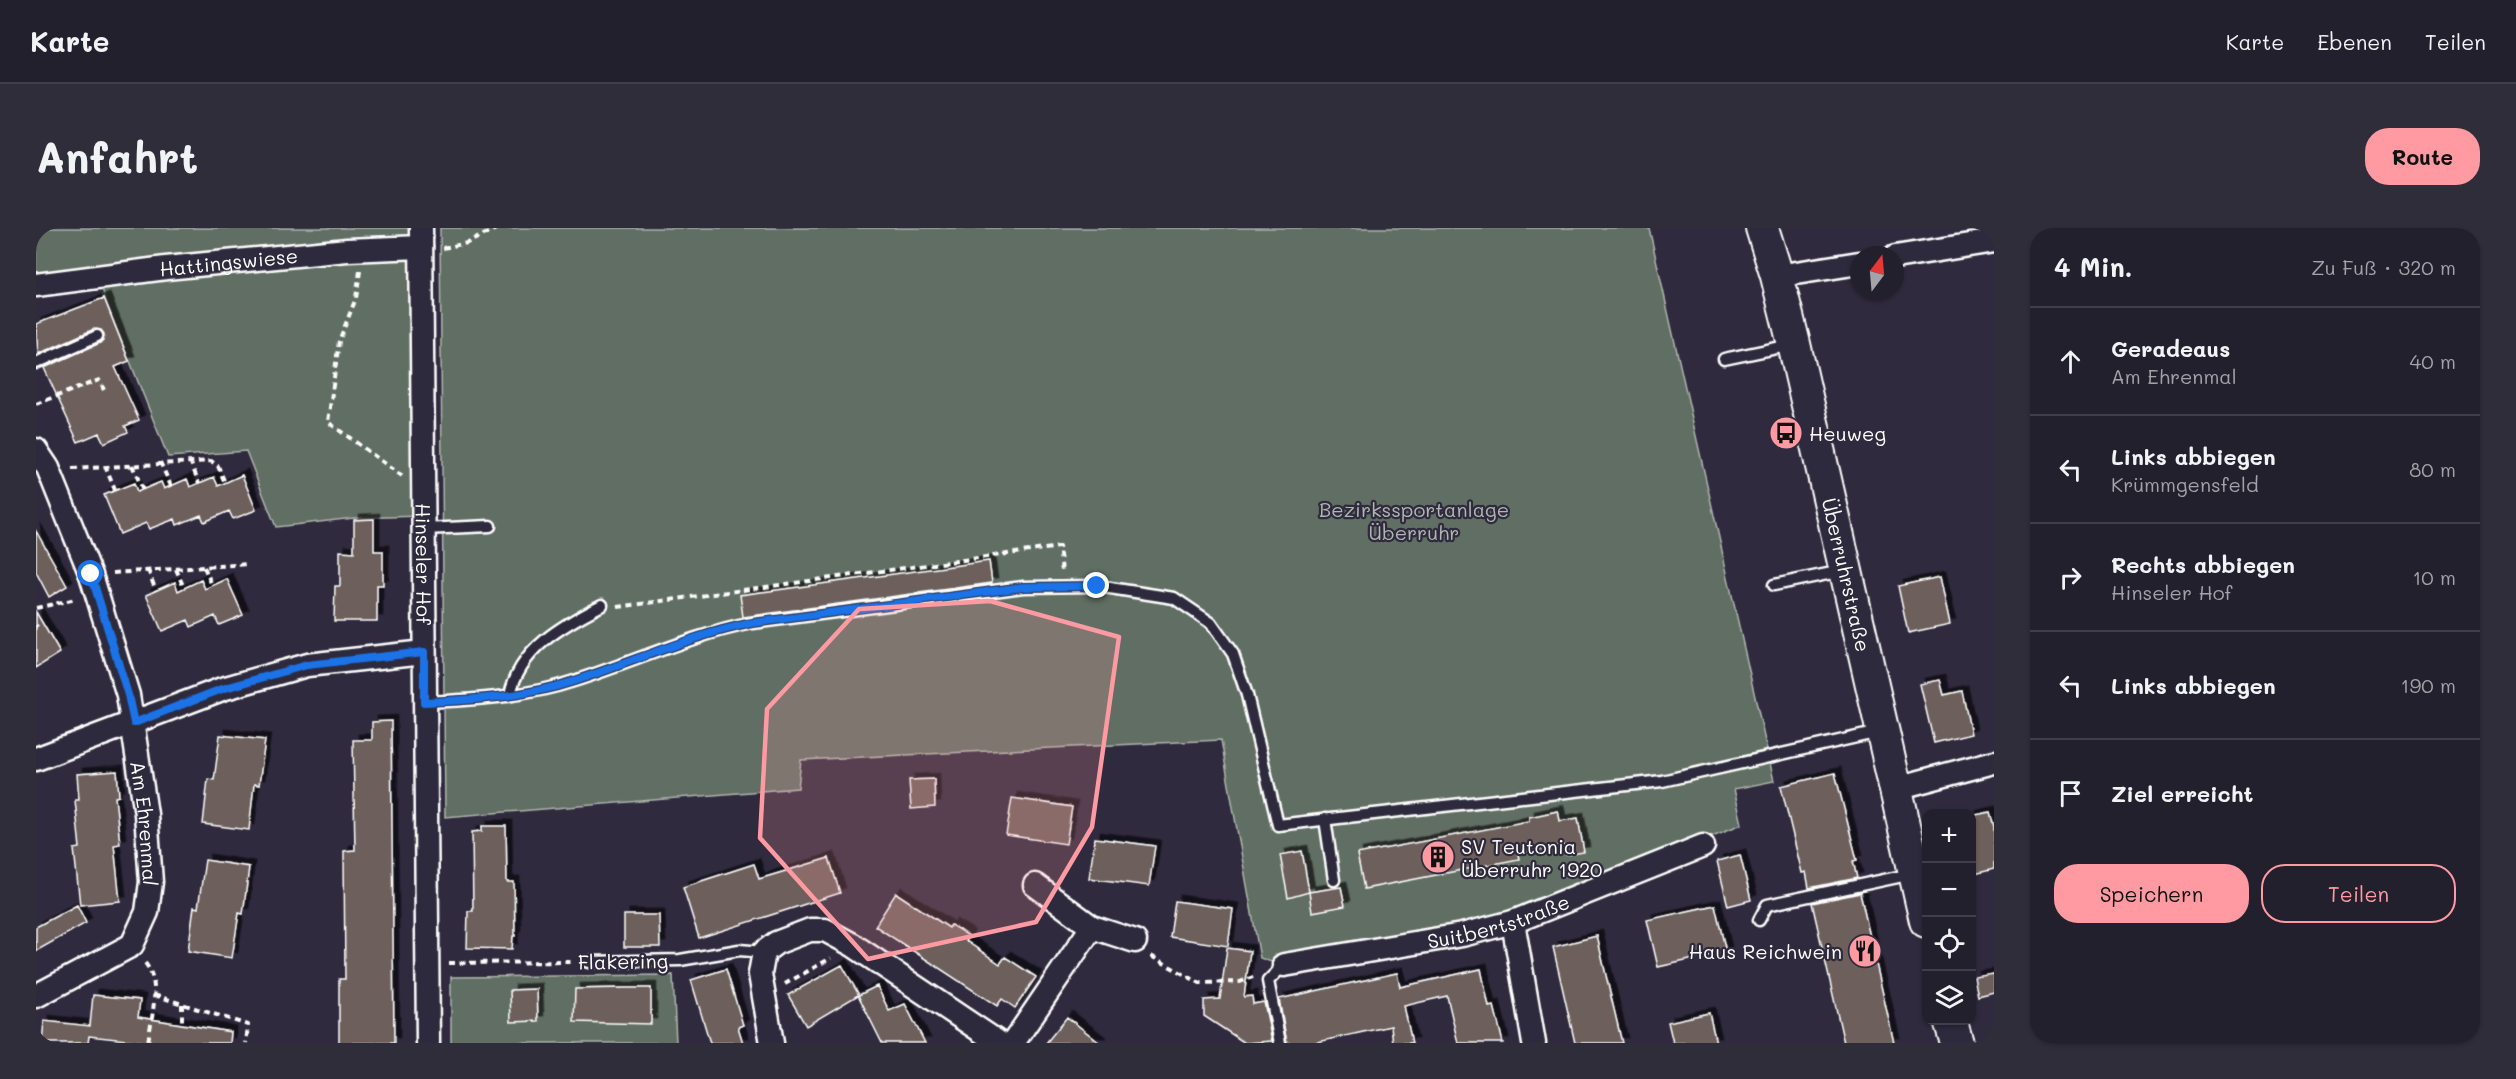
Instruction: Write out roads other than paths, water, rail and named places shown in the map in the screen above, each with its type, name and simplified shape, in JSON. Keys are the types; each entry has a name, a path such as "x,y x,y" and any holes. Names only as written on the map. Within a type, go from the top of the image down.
{"main road":[{"name":"Überruhrstraße","path":"1762,228 1794,344 1925,917"},
{"path":"1952,1025 1957,1043"}],"street":[{"name":"Hattingswiese","path":"36,285 166,268 347,250 421,238"},
{"name":"Hinseler Hof","path":"421,238 428,1043"},
{"path":"1904,256 1994,241"},
{"path":"1777,276 1850,264"},
{"name":"Am Ehrenmal","path":"36,996 132,945 147,912 151,882 146,814 128,695 94,585 42,459"},
{"path":"36,759 222,689 307,665 424,652"},
{"path":"1897,788 1994,762"},
{"name":"Suitbertstraße","path":"1284,965 1461,935 1513,922 1703,846"},
{"path":"1035,885 1092,927 1135,941"},
{"path":"1513,922 1534,1043"},
{"path":"1013,1043 1092,927"},
{"path":"772,1043 760,974 764,952 776,943 810,930 825,930 854,945 999,1043"}],"lane":[{"path":"36,363 97,336"},
{"path":"1724,359 1794,344"},
{"path":"424,529 490,526"},
{"path":"1774,585 1845,571"},
{"path":"424,702 510,695 573,682 724,629 753,623 1023,587 1097,586 1174,598 1211,623 1233,654 1247,694 1278,825 1662,781 1882,731"},
{"path":"510,695 512,682 520,666 542,641 569,622 602,605"},
{"path":"1325,819 1334,880"},
{"path":"1759,920 1767,905 1916,873"},
{"name":"Flakering","path":"589,962 680,960 739,950 764,952"},
{"path":"1280,1043 1268,981 1284,965"}],"place":[{"name":"Heuweg","path":"1786,433"},
{"name":"SV Teutonia Überruhr 1920","path":"1438,857"},
{"name":"Haus Reichwein","path":"1865,951"}],"park label":[{"name":"Bezirkssportanlage Überruhr","path":"1414,520"}]}
